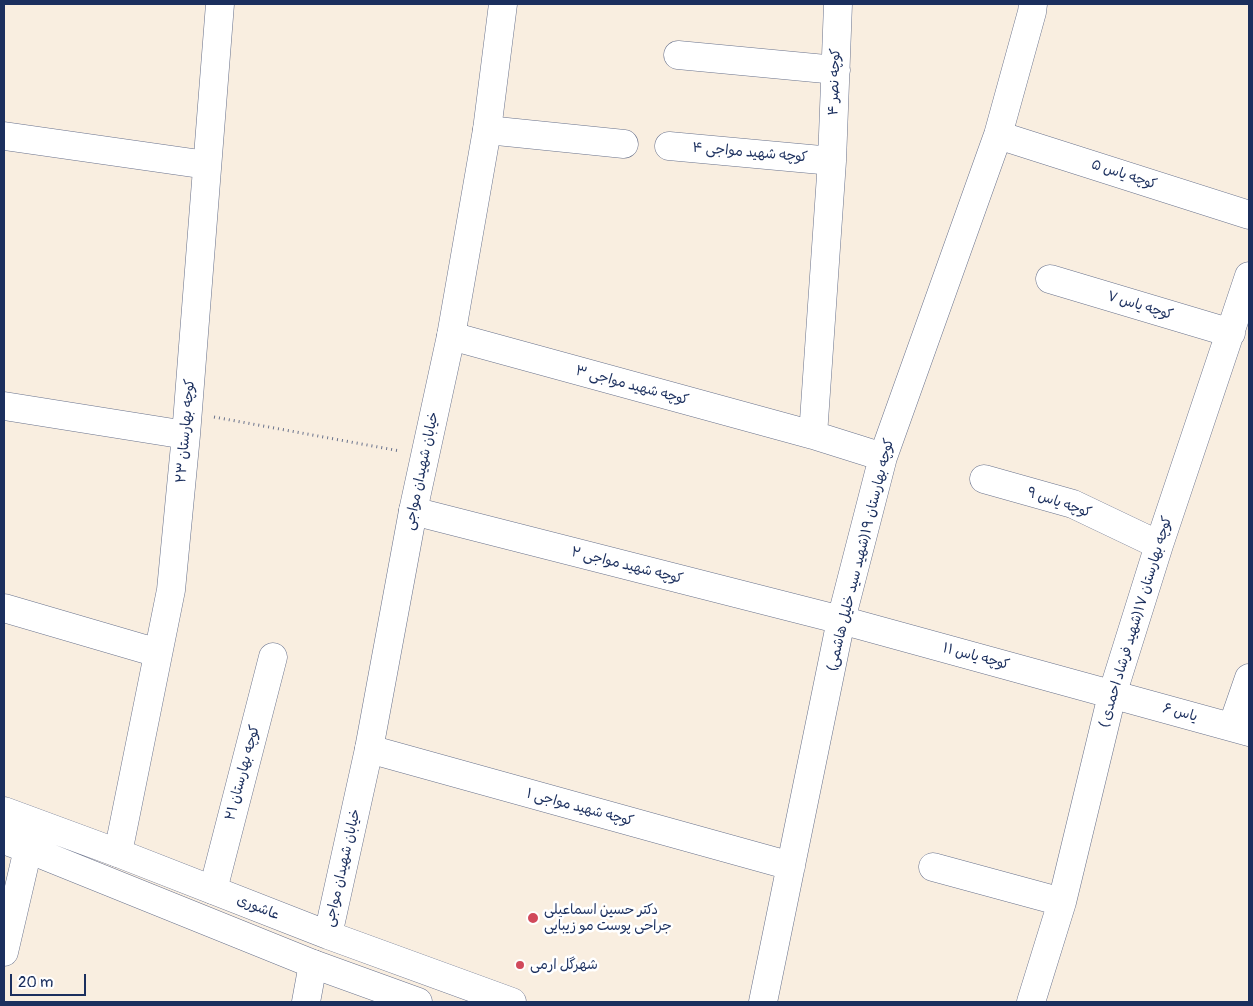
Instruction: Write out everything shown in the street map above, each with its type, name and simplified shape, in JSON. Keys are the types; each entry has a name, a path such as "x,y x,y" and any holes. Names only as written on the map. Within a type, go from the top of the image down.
{"street":[{"name":"کوچه بهارستان ۲۳","path":"118,853 171,590 187,424 220,4"},
{"name":"خیابان شهیدان مواجی","path":"328,936 369,749 413,511 451,336 487,130 503,4"},
{"name":"کوچه نصر ۴","path":"813,436 832,161 838,4"},
{"name":"کوچه بهارستان ۱۹(شهید سید خلیل هاشمی)","path":"763,1002 841,620 883,457 998,135 1033,4"},
{"path":"678,55 836,70"},
{"path":"487,130 624,144"},
{"name":"کوچه یاس ۵","path":"998,135 1249,215"},
{"path":"4,136 206,165"},
{"name":"کوچه شهید مواجی ۴","path":"669,146 832,161"},
{"name":"کوچه بهارستان ۱۷(شهید فرشاد احمدی )","path":"1031,1002 1062,902 1112,695 1159,545 1249,276"},
{"name":"کوچه یاس ۷","path":"1050,279 1230,333"},
{"name":"کوچه شهید مواجی ۳","path":"451,336 883,457"},
{"path":"4,406 187,424"},
{"name":"کوچه یاس ۹","path":"984,478 1072,504 1159,545"},
{"name":"کوچه شهید مواجی ۲","path":"413,511 841,620"},
{"path":"4,608 158,653"},
{"name":"کوچه یاس ۱۱","path":"841,620 1112,695"},
{"name":"کوچه بهارستان ۲۱","path":"213,890 273,656"},
{"path":"1241,729 1249,678"},
{"name":"یاس ۶","path":"1112,695 1241,729"},
{"name":"کوچه شهید مواجی ۱","path":"369,749 791,866"},
{"name":"عاشوری","path":"4,811 118,853 328,936 512,1002"},
{"path":"4,952 16,845 313,964 418,1002"},
{"path":"933,867 1062,902"},
{"path":"306,1002 313,964"}],"path":[{"path":"187,424 425,456"}],"place":[{"name":"دکتر حسین اسماعیلی جراحی پوست مو زیبایی","path":"533,918"},
{"name":"شهرگل ارمی","path":"520,965"}]}
